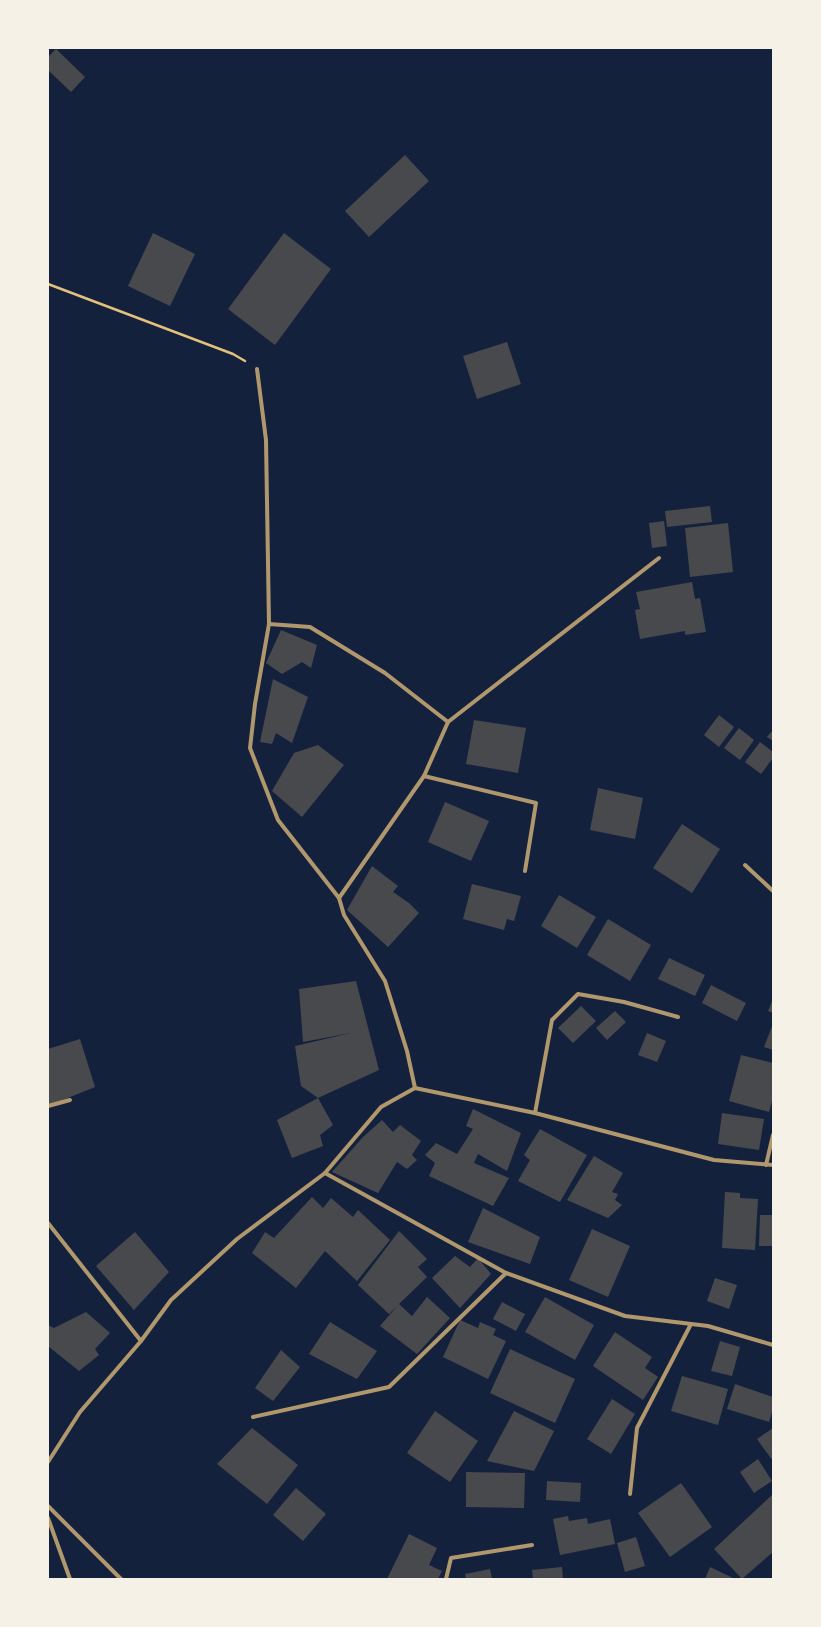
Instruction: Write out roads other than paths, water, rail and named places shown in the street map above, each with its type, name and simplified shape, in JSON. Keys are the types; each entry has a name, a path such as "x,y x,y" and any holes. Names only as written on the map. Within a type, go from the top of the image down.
{"street":[{"path":"257,369 266,440 269,624 255,704 250,748 278,820 339,898 344,915 385,981 407,1052 415,1088"},
{"path":"339,898 424,776 448,722 659,558"},
{"path":"269,624 310,627 385,673 448,722"},
{"path":"424,776 536,803 525,871"},
{"path":"745,865 773,891"},
{"path":"535,1114 552,1020 578,994 624,1002 678,1017"},
{"path":"48,1462 80,1412 141,1340 171,1300 237,1239 325,1173 381,1107 415,1088 535,1114 714,1160 773,1165"},
{"path":"48,1106 70,1100"},
{"path":"766,1165 773,1134"},
{"path":"325,1173 506,1273 625,1316 708,1326 773,1345"},
{"path":"48,1223 141,1340"},
{"path":"253,1417 389,1387 506,1273"},
{"path":"630,1494 637,1428 691,1324"},
{"path":"48,1506 121,1579"},
{"path":"48,1518 70,1579"},
{"path":"446,1579 451,1558 532,1545"}]}
